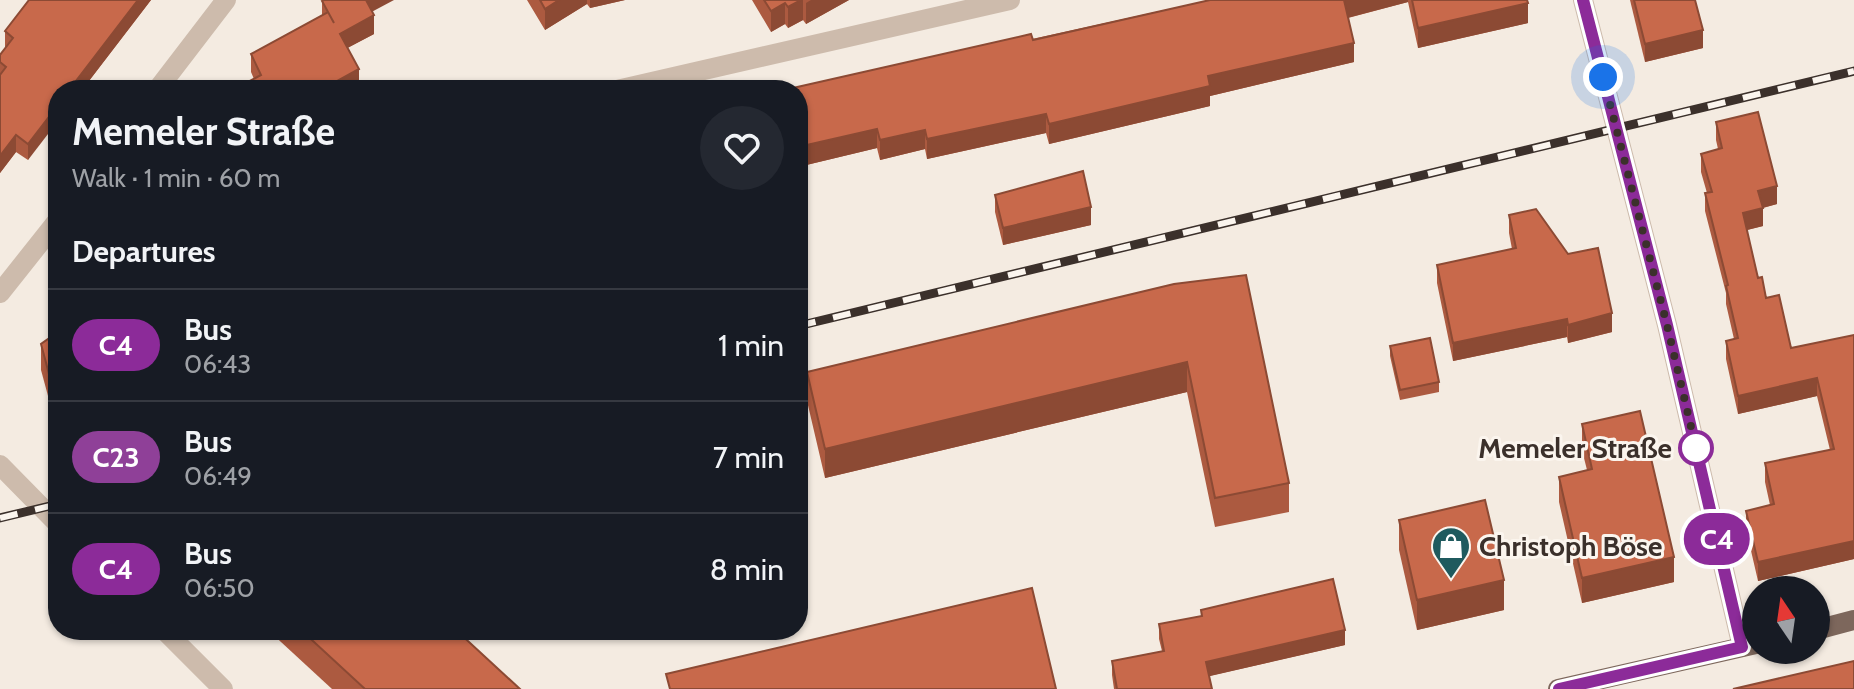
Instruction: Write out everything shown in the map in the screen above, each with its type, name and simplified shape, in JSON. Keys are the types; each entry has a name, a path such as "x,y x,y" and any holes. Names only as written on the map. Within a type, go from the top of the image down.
{"main road":[{"path":"1830,626 1854,620"},
{"path":"1558,689 1742,648"}],"street":[{"path":"165,80 226,0"},
{"path":"661,80 1010,0"},
{"path":"1583,0 1742,619"},
{"path":"0,293 48,233"},
{"path":"0,465 48,514"},
{"path":"174,640 223,689"}],"building":[{"path":"29,0 138,0 77,80 48,80 48,118 28,144 16,135 0,156 0,75 6,67 0,62 0,55 13,38 5,31"},
{"path":"366,0 374,15 340,34 359,69 339,80 252,80 261,75 251,54 328,12 322,1"},
{"path":"540,0 559,0 545,9"},
{"path":"764,0 801,0 788,7 785,3 771,11"},
{"path":"1210,0 1344,0 1354,43 1208,76 1210,86 1049,124 1046,114 927,139 925,130 880,140 877,129 808,145 808,85 1031,34 1033,40"},
{"path":"1412,0 1527,0 1528,3 1418,28"},
{"path":"1634,0 1695,0 1703,30 1645,44"},
{"path":"1758,112 1777,186 1758,191 1763,208 1743,213 1758,278 1762,277 1766,298 1779,295 1791,348 1854,335 1854,541 1758,562 1746,511 1774,504 1765,463 1834,449 1817,378 1738,396 1726,341 1738,338 1705,193 1712,192 1701,154 1722,148 1716,122"},
{"path":"1083,171 1091,207 1003,228 995,195"},
{"path":"1536,209 1568,254 1598,248 1612,313 1568,325 1567,319 1453,343 1437,265 1516,248 1509,215"},
{"path":"1246,275 1289,483 1215,498 1187,362 825,449 808,372 1174,284"},
{"path":"1430,338 1439,382 1400,390 1390,346"},
{"path":"48,339 48,370 41,344"},
{"path":"1640,411 1674,557 1582,578 1559,477 1592,469 1582,424"},
{"path":"1485,500 1504,580 1417,600 1399,520"},
{"path":"1333,579 1345,630 1206,662 1212,689 1117,689 1112,661 1164,651 1159,624 1202,616 1201,610"},
{"path":"1032,588 1056,689 670,689 666,674"},
{"path":"312,640 467,640 520,689 365,689"},
{"path":"1854,661 1854,689 1733,689"}],"railway":[{"path":"808,324 1854,71"},
{"path":"0,518 48,506"}],"bus line":[{"name":"C4","path":"1559,689 1742,647 1667,325 1583,0"}],"place":[{"name":"Memeler Straße","path":"1696,448"},
{"name":"Christoph Böse","path":"1451,580"}],"route":[{"path":"1603,77 1696,448"}]}
